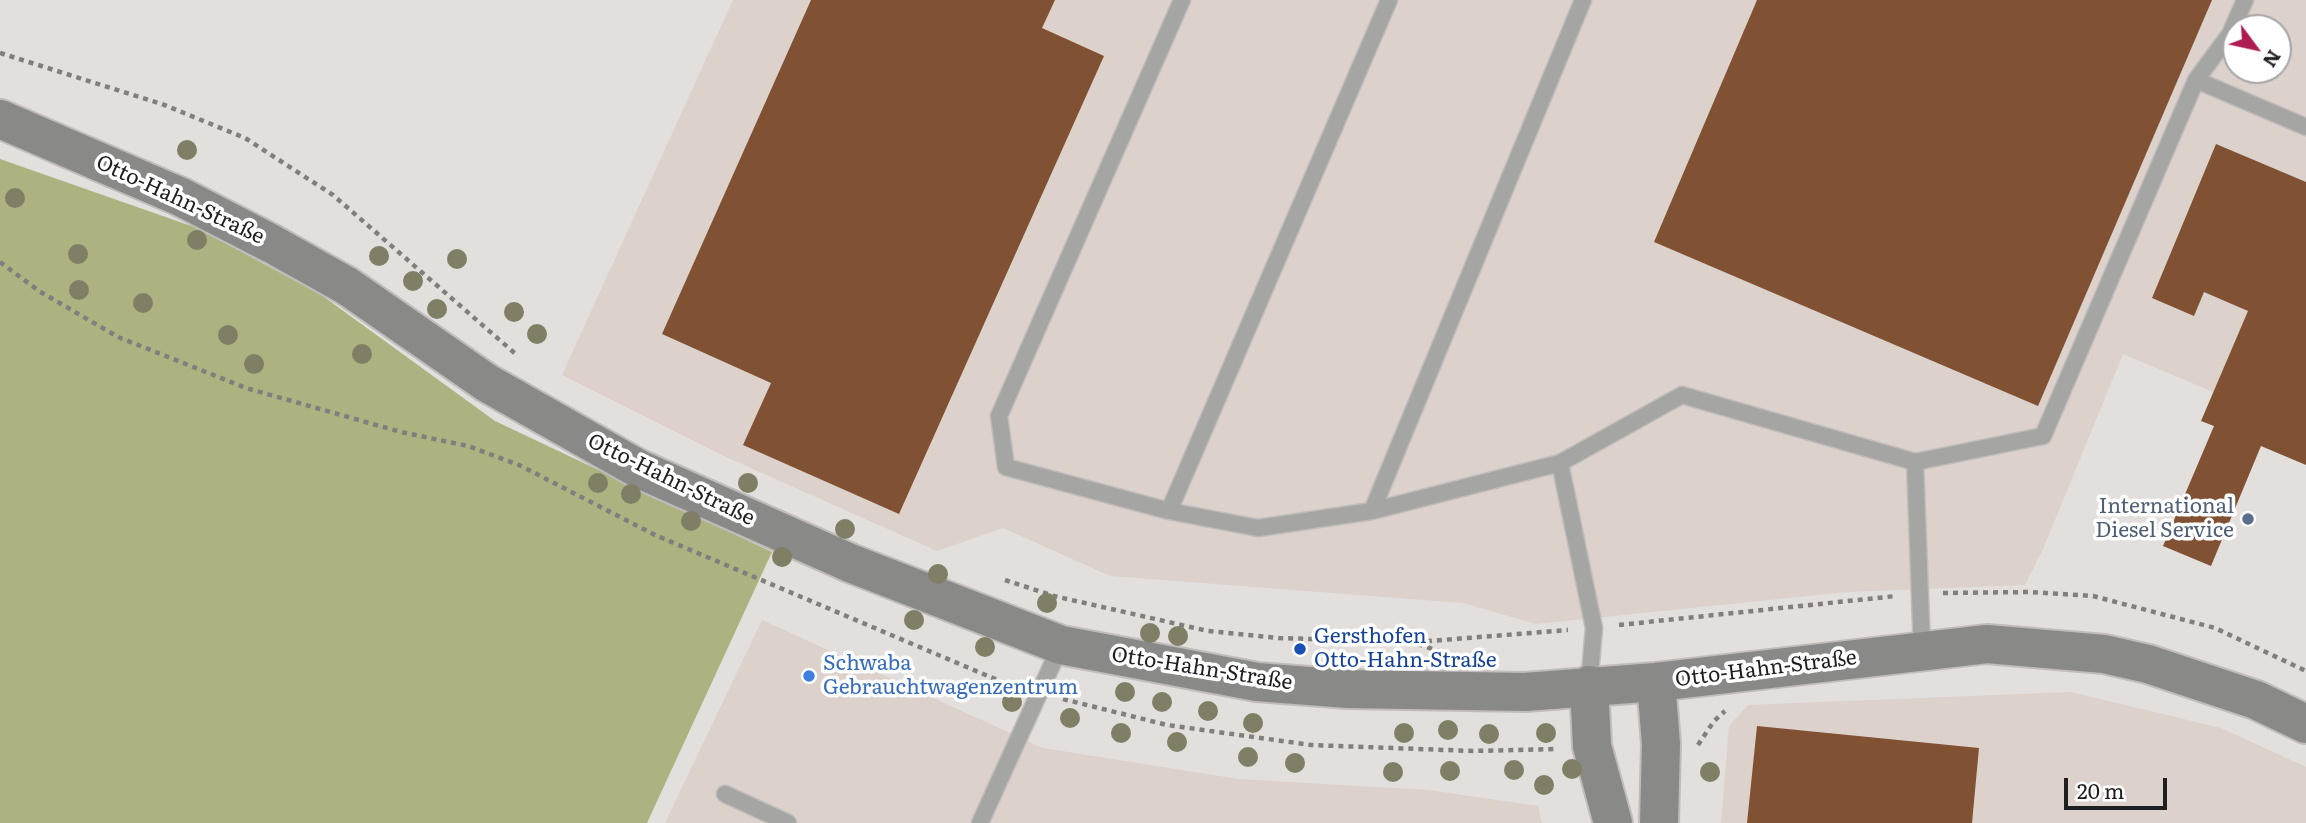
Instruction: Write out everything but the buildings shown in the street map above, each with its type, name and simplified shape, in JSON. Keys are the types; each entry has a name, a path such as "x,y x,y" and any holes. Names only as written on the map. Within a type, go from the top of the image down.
{"street":[{"name":"Otto-Hahn-Straße","path":"0,119 181,197 272,244 347,286 487,383 639,469 850,564 1061,645 1257,682 1348,689 1525,692 1657,681 1987,644 2104,654 2207,681 2306,724"},
{"path":"1657,681 1661,744 1659,823"},
{"path":"1589,685 1592,746 1613,823"}],"lane":[{"path":"1182,0 999,416 1006,467 1168,511 1258,528 1372,511 1560,463 1682,395 1914,462 2042,436 2196,80 2230,34 2245,0"},
{"path":"1168,511 1389,0"},
{"path":"1372,511 1583,0"},
{"path":"2196,80 2306,127"},
{"path":"1914,462 1917,593 1922,650"},
{"path":"1560,463 1594,628 1589,685"},
{"path":"980,823 1061,645"},
{"path":"725,794 788,823"}],"path":[{"path":"0,53 162,104 245,138 334,195 522,358"},
{"path":"992,576 1054,596 1208,631 1279,638 1412,642 1594,628 1917,593 2030,592 2092,596 2215,628 2306,671"},
{"path":"1412,642 1444,653"},
{"path":"1697,746 1713,721 1730,707"}],"shaded area":[{"path":"733,0 2306,0 2306,431 2123,354 2043,549 2025,585 1847,592 1536,624 1463,603 1110,576 1003,528 937,551 724,456 562,375"},
{"name":"Schwaba Gebrauchtwagenzentrum","path":"762,620 1043,748 1238,779 1428,790 1538,806 1542,823 665,823"},
{"path":"2071,692 2221,728 2306,767 2306,823 1721,823 1729,726 1748,705"}],"green space":[{"path":"0,159 197,228 320,294 495,421 772,552 647,823 0,823"}],"place":[{"name":"International Diesel Service","path":"2248,519"},
{"name":"Gersthofen Otto-Hahn-Straße","path":"1300,649"},
{"name":"Schwaba Gebrauchtwagenzentrum","path":"809,676"}]}
